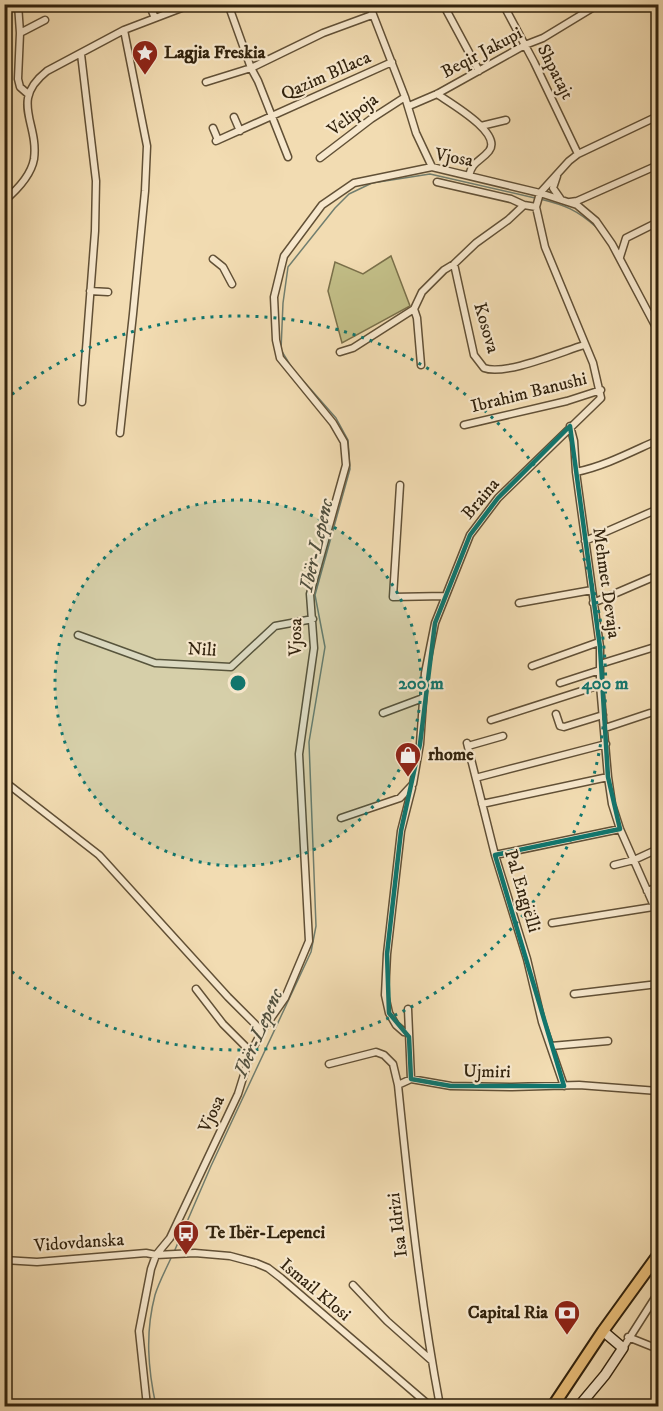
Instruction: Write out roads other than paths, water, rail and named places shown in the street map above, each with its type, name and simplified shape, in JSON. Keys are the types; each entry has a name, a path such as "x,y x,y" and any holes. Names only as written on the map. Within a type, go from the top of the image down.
{"main road":[{"path":"555,1407 658,1255"},
{"path":"605,1333 658,1261"}],"street":[{"path":"18,4 20,33 18,79 20,87 28,94"},
{"path":"149,4 155,18"},
{"path":"4,201 19,188 29,173 34,159 27,103 28,94 37,79 47,71 124,30 192,4"},
{"name":"Qazim Bllaca","path":"228,4 251,68 288,157"},
{"name":"Velipoja","path":"369,4 409,106 416,133 432,167"},
{"path":"443,4 479,71"},
{"name":"Shpatajt","path":"503,4 578,154"},
{"name":"Beqir Jakupi","path":"409,106 525,45 543,38 599,4"},
{"path":"206,82 251,68 323,33 372,15"},
{"path":"20,33 45,20"},
{"path":"120,434 139,258 147,146 124,30"},
{"path":"81,54 96,181 95,231 82,402"},
{"name":"Qazim Bllaca","path":"213,128 217,141 392,62"},
{"path":"437,93 481,126 491,140 492,144 487,153 471,167 469,176"},
{"name":"Velipoja","path":"320,158 371,119 405,97"},
{"path":"601,390 593,363 545,247 537,205 540,192 578,154 658,116"},
{"path":"234,117 240,131"},
{"path":"481,126 506,120"},
{"path":"570,202 578,201 658,165"},
{"name":"Vjosa","path":"147,1407 139,1331 156,1255 170,1238 238,1094 251,1052 285,998 309,941 299,754 314,648 310,594 346,465 344,442 333,423 280,358 276,340 274,297 284,256 322,205 354,183 432,167 540,192 577,205 597,221 620,257 658,331"},
{"path":"558,173 553,188 561,198"},
{"path":"437,182 512,199 524,205 537,205"},
{"path":"340,352 353,348 414,309 422,292 431,282 524,205"},
{"path":"620,257 626,238 658,222"},
{"path":"213,260 223,267 232,284"},
{"name":"Kosova","path":"454,264 474,356 484,368 497,370 523,365 584,345"},
{"path":"90,291 108,292"},
{"path":"414,309 417,318 421,365"},
{"name":"Ibrahim Banushi","path":"464,425 567,401 601,390"},
{"name":"Braina","path":"409,1033 396,1025 389,1013 385,995 387,954 401,831 420,744 425,673 435,623 470,535 498,498 570,426 599,402 601,390"},
{"name":"Mehmet Devaja","path":"570,426 574,441 576,472 599,642 600,685 612,804 620,829 658,915"},
{"path":"576,472 608,462 658,440"},
{"path":"400,485 393,597 445,596"},
{"path":"585,541 658,509"},
{"path":"593,603 658,575"},
{"path":"519,603 592,590"},
{"name":"Nili","path":"78,635 155,663 231,667 275,626 313,619"},
{"path":"532,666 599,642"},
{"path":"560,683 658,646"},
{"path":"491,720 600,685"},
{"path":"383,713 423,698"},
{"path":"605,728 650,712"},
{"path":"556,714 557,722 564,728 603,715"},
{"name":"Pal Engjëlli","path":"503,736 468,745 495,855 527,959 542,1022 564,1086"},
{"path":"479,777 606,744"},
{"path":"482,804 608,777"},
{"path":"4,781 99,855 228,998 262,1032"},
{"path":"341,818 400,798 413,784"},
{"path":"495,855 620,829"},
{"path":"614,865 634,860 658,849"},
{"path":"647,891 658,887"},
{"path":"552,923 653,907"},
{"path":"574,994 658,984"},
{"path":"196,989 223,1024 251,1052"},
{"path":"329,1064 376,1052 384,1055 393,1064 398,1085 411,1079 408,1009"},
{"path":"552,1046 608,1041"},
{"name":"Ujmiri","path":"411,1079 451,1086 564,1086"},
{"name":"Isa Idrizi","path":"398,1085 413,1227 440,1407"},
{"path":"564,1086 658,1091"},
{"name":"Ismail Klosi","path":"156,1255 195,1253 230,1256 268,1268 430,1407"},
{"name":"Vidovdanska","path":"4,1260 30,1262 128,1254 156,1255"},
{"path":"353,1285 387,1321 432,1361"},
{"path":"579,1407 605,1375 628,1336 658,1293"},
{"path":"605,1333 623,1348"},
{"path":"628,1336 658,1349"}],"waterway":[{"name":"Ibër-Lepenc","path":"174,1252 211,1166 311,952 316,926 309,742 325,647 315,595 350,469 348,440 336,418 292,368 281,350 283,303 288,267 335,208 349,194 372,183 430,174 535,198"},
{"name":"Ibër-Lepenc","path":"540,199 570,209 596,227"},
{"name":"Ibër-Lepenc","path":"156,1406 150,1365 150,1323 155,1295 172,1256"}],"place":[{"name":"Lagjia Freskia","path":"145,76"},
{"name":"rhome","path":"408,778"},
{"name":"Te Ibër-Lepenci","path":"186,1256"},
{"name":"Capital Ria","path":"567,1336"}]}
